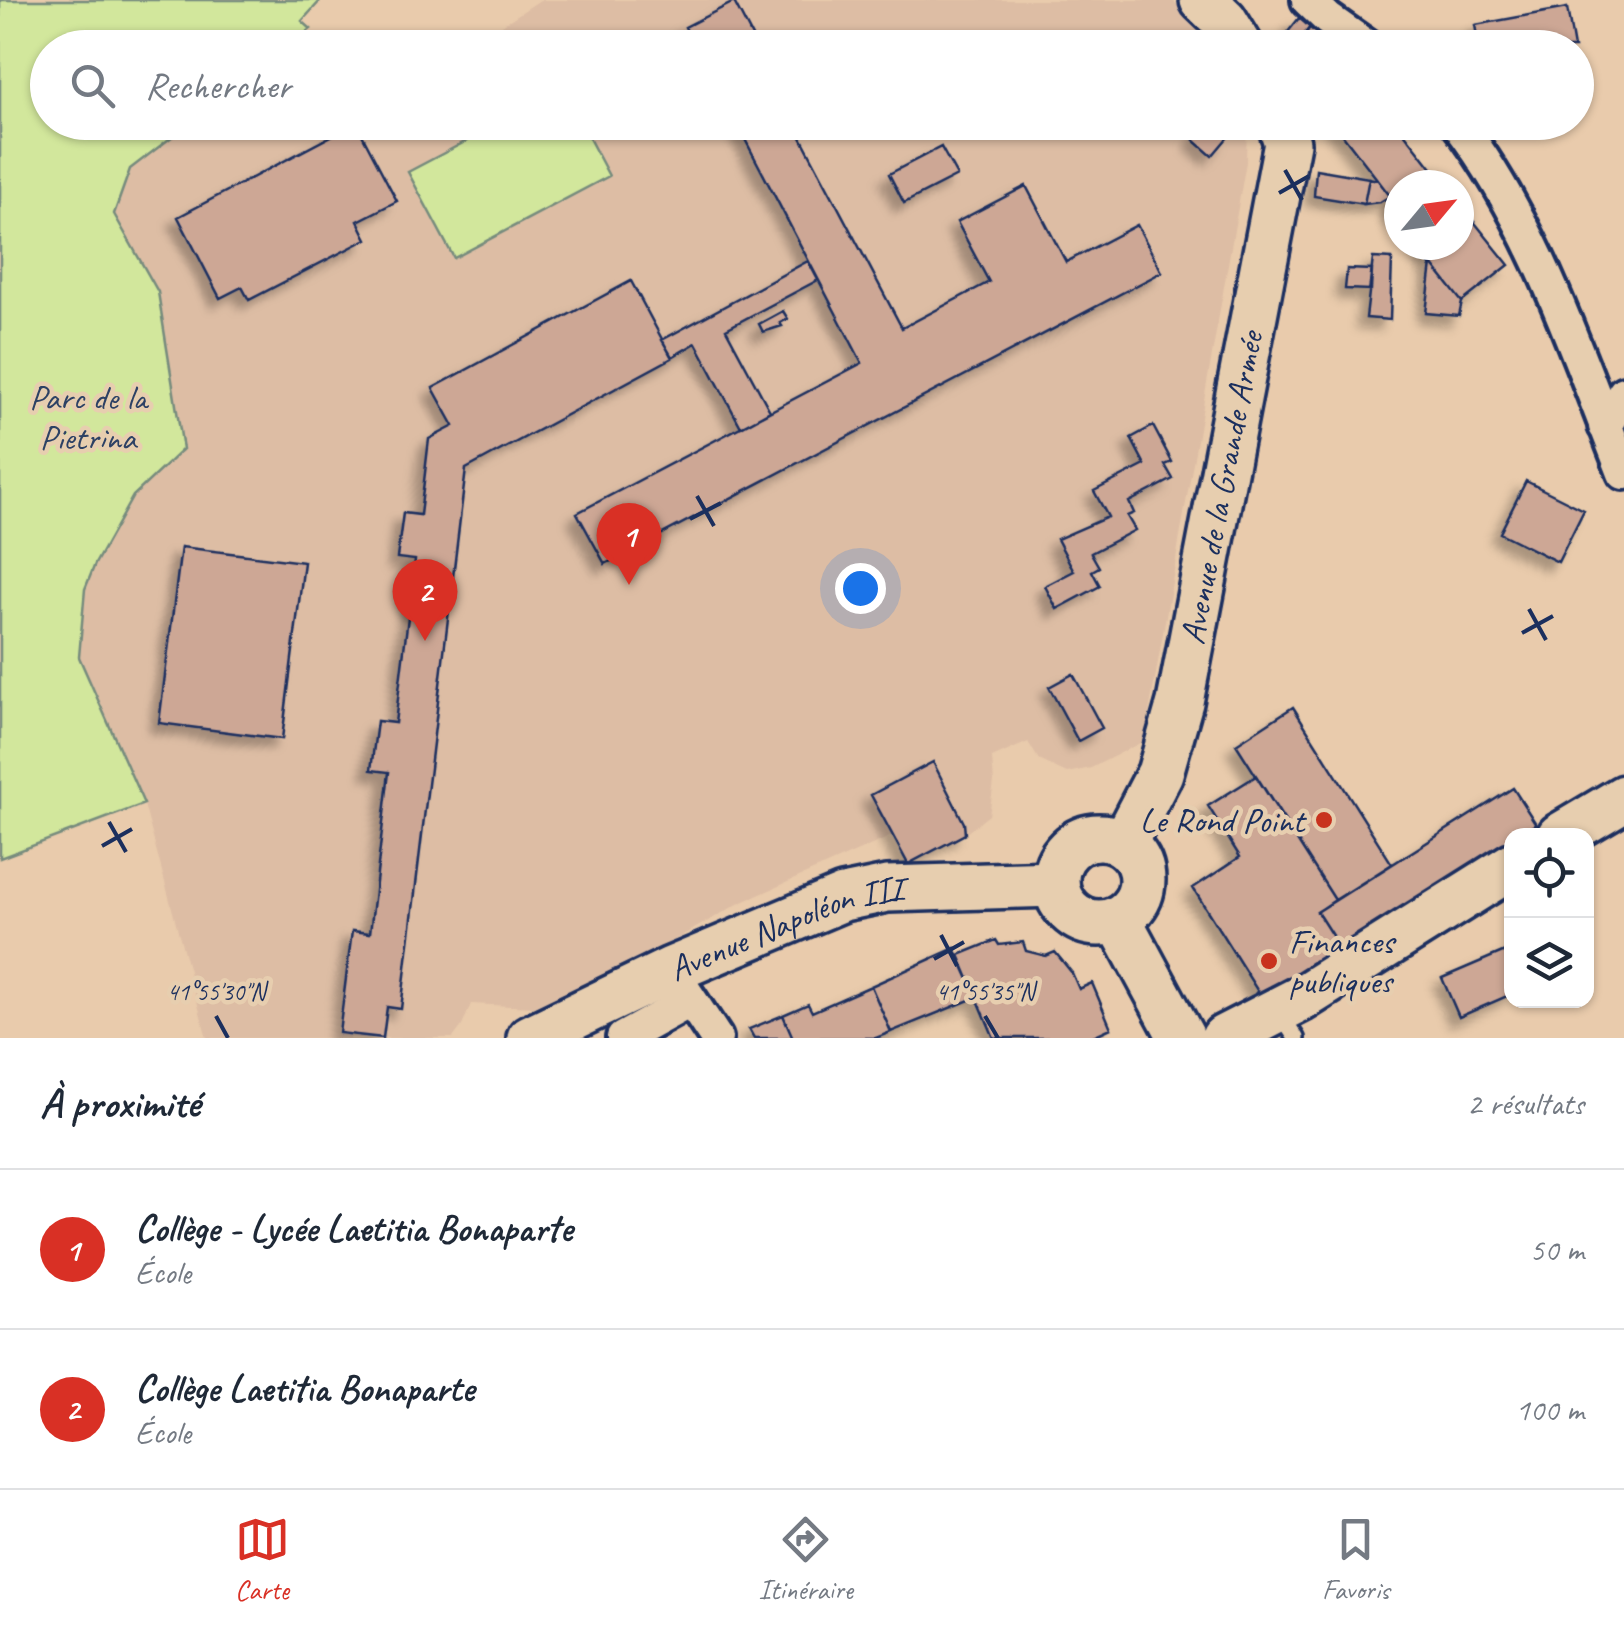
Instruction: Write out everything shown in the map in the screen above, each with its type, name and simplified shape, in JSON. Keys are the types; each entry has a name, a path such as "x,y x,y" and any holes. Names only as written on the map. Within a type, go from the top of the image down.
{"main road":[{"path":"1203,0 1230,30"},
{"name":"Avenue de la Grande Armée","path":"1124,844 1160,772 1180,702 1286,140"},
{"path":"1573,828 1624,798"},
{"path":"1098,836 1124,844 1141,868 1142,883 1130,910 1118,918 1095,923 1073,914 1064,906 1056,884 1063,857 1084,839 1098,836"},
{"path":"1224,1038 1287,1024 1504,872"},
{"name":"Avenue Napoléon III","path":"530,1038 669,992 844,898 886,888 1056,884"},
{"path":"1118,918 1182,1038"}],"street":[{"path":"1327,6 1351,30"},
{"path":"1470,140 1535,253 1624,473"},
{"path":"1605,426 1624,393"},
{"path":"624,1038 669,992 716,1038"}],"shaded area":[{"path":"540,0 1173,0 1197,30 494,30"},
{"path":"168,140 1247,140 1246,162 1144,741 1091,768 1067,773 1039,760 1028,742 992,758 994,782 989,815 965,834 908,864 892,836 738,904 609,977 533,1007 471,1004 453,1038 207,1038 142,797 79,657 85,589 95,564 133,496 183,448 158,292 114,214 130,169"}],"green space":[{"name":"Parc de la Pietrina","path":"0,0 321,0 302,21 310,30 30,30 30,140 168,140 130,169 114,214 158,292 183,449 133,496 85,589 79,657 144,804 0,858"},
{"path":"469,140 590,140 609,176 454,258 408,172"}],"building":[{"path":"734,2 749,30 687,30 685,27"},
{"path":"1567,8 1571,30 1476,30 1475,25"},
{"path":"1299,18 1310,27 1308,30 1290,30"},
{"path":"324,140 365,140 397,201 358,221 367,239 249,300 242,287 220,298 178,217"},
{"path":"745,140 803,140 902,328 989,282 957,222 1026,186 1066,262 1137,225 1162,272 605,564 577,513 862,363"},
{"path":"1194,140 1225,140 1212,156"},
{"path":"1347,140 1410,140 1433,170 1384,170 1384,188"},
{"path":"941,147 957,176 904,203 889,174"},
{"path":"1316,169 1369,178 1364,204 1314,196"},
{"path":"1369,178 1378,180 1384,188 1384,200 1364,204"},
{"path":"1474,222 1509,265 1462,302 1427,260 1474,260"},
{"path":"1373,258 1392,260 1390,320 1366,318"},
{"path":"808,261 818,280 726,329 770,411 741,427 696,343 672,357 662,340"},
{"path":"1432,264 1462,302 1459,316 1426,313"},
{"path":"1347,269 1372,270 1371,290 1345,289"},
{"path":"631,281 672,358 466,469 401,1009 387,1007 383,1038 339,1033 352,931 370,933 389,772 371,770 377,721 395,723 415,560 397,558 403,513 420,515 429,439 454,426 433,388"},
{"path":"783,311 788,319 780,323 782,326 763,332 759,324"},
{"path":"1153,426 1172,462 1165,465 1173,479 1129,502 1134,513 1127,516 1135,530 1091,553 1099,567 1092,571 1100,586 1057,609 1045,586 1074,571 1057,539 1108,517 1094,491 1145,465 1131,438"},
{"path":"1526,481 1584,510 1558,562 1500,533"},
{"path":"181,547 304,562 282,739 159,723"},
{"path":"1073,674 1102,728 1078,741 1049,687"},
{"name":"Le Rond Point","path":"1293,707 1392,864 1335,900 1236,744"},
{"path":"933,762 964,823 965,834 908,864 871,795"},
{"path":"1256,776 1335,900 1317,912 1340,948 1262,998 1193,888 1240,857 1208,806"},
{"path":"1513,788 1536,824 1530,828 1504,828 1504,845 1340,948 1317,912"},
{"path":"996,940 999,945 1023,942 1026,951 1046,956 1055,952 1079,989 1092,983 1111,1028 1089,1038 994,1038 959,955"},
{"path":"955,948 977,997 891,1032 871,986"},
{"path":"1504,951 1504,997 1459,1017 1442,978"},
{"path":"871,986 891,1032 876,1038 793,1038 783,1015 808,1004 812,1012"},
{"path":"783,1015 793,1038 754,1038 749,1029"}],"place":[{"name":"Collège - Lycée Laetitia Bonaparte","path":"629,585"},
{"name":"Collège Laetitia Bonaparte","path":"425,641"},
{"name":"Le Rond Point","path":"1324,820"},
{"name":"Finances publiques","path":"1269,961"}]}
